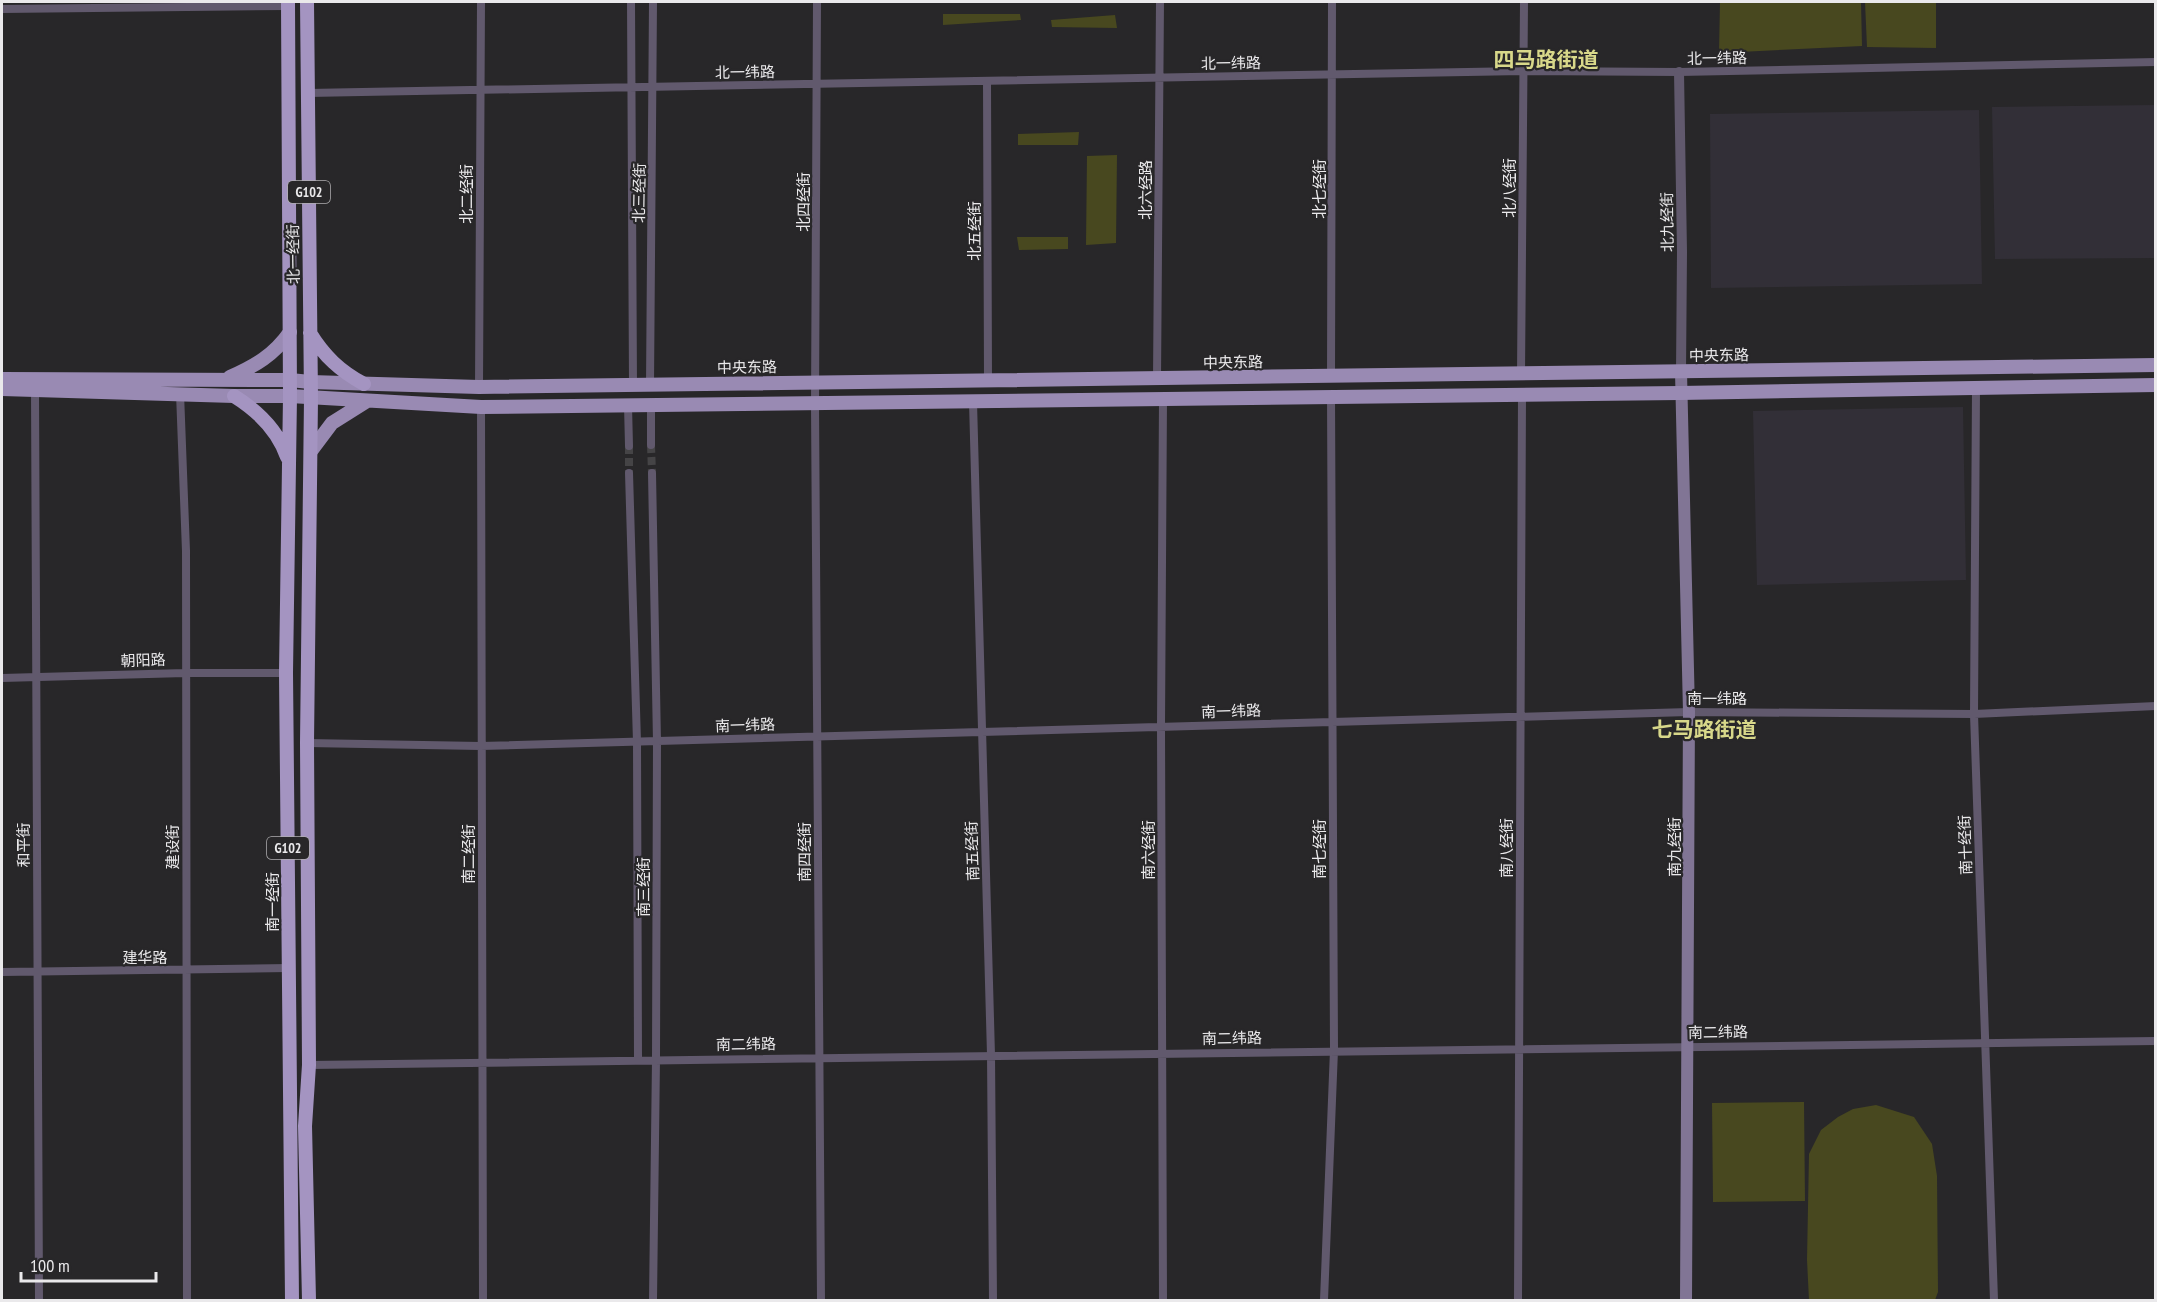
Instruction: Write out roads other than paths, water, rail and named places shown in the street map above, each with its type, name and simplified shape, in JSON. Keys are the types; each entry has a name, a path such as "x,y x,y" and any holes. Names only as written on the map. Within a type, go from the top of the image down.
{"highway":[{"name":"北一经街","path":"307,2 311,398"},
{"name":"北一经街","path":"288,4 290,396"},
{"path":"310,332 329,360 346,375 364,384"},
{"path":"234,396 246,403 271,427 282,444 289,462"},
{"name":"南一经街","path":"290,396 286,673 292,1300"},
{"name":"G102","path":"309,1300 305,1126 309,1065 307,743 311,398"}],"main road":[{"path":"224,379 270,356 290,332"},
{"name":"中央东路","path":"2,379 290,380 479,387 2156,365"},
{"name":"南九经街","path":"1681,372 1689,712 1686,1300"},
{"path":"2,389 290,396 482,407 1330,398 2156,385"},
{"path":"311,451 332,423 367,401"}],"street":[{"name":"北二经街","path":"479,387 481,2"},
{"path":"632,2 633,385"},
{"name":"北三经街","path":"650,385 653,2"},
{"name":"北四经街","path":"815,404 817,2"},
{"name":"北六经路","path":"1157,379 1160,2"},
{"name":"北七经街","path":"1331,377 1334,75 1332,2"},
{"name":"北八经街","path":"1521,375 1524,2"},
{"path":"2,9 288,4"},
{"name":"北一纬路","path":"308,93 1523,71 1679,72 2156,62"},
{"name":"北九经街","path":"1679,72 1681,372"},
{"name":"北五经街","path":"987,81 988,381"},
{"name":"南十经街","path":"1976,388 1974,714 1994,1300"},
{"name":"和平街","path":"35,390 39,1300"},
{"name":"建设街","path":"180,393 186,551 187,1300"},
{"name":"南八经街","path":"1518,1300 1522,395"},
{"name":"南七经街","path":"1324,1300 1334,1050 1330,398"},
{"name":"南六经街","path":"1162,399 1163,1300"},
{"name":"南五经街","path":"973,402 991,1055 993,1300"},
{"name":"南四经街","path":"815,404 821,1300"},
{"path":"628,405 629,446"},
{"path":"651,406 651,445"},
{"name":"南二经街","path":"482,407 483,1300"},
{"path":"629,473 637,742 638,1059"},
{"name":"南三经街","path":"652,473 657,742 653,1300"},
{"name":"朝阳路","path":"2,678 286,673"},
{"name":"南一纬路","path":"307,743 481,746 1520,716 1689,712 1974,714 2156,706"},
{"name":"建华路","path":"2,972 289,968"},
{"name":"南二纬路","path":"309,1065 1985,1041 2156,1041"}],"tunnel":[{"path":"651,445 652,473"},
{"path":"629,446 629,473"}],"district":[{"name":"四马路街道","path":"1546,59"},
{"name":"七马路街道","path":"1704,729"}]}
